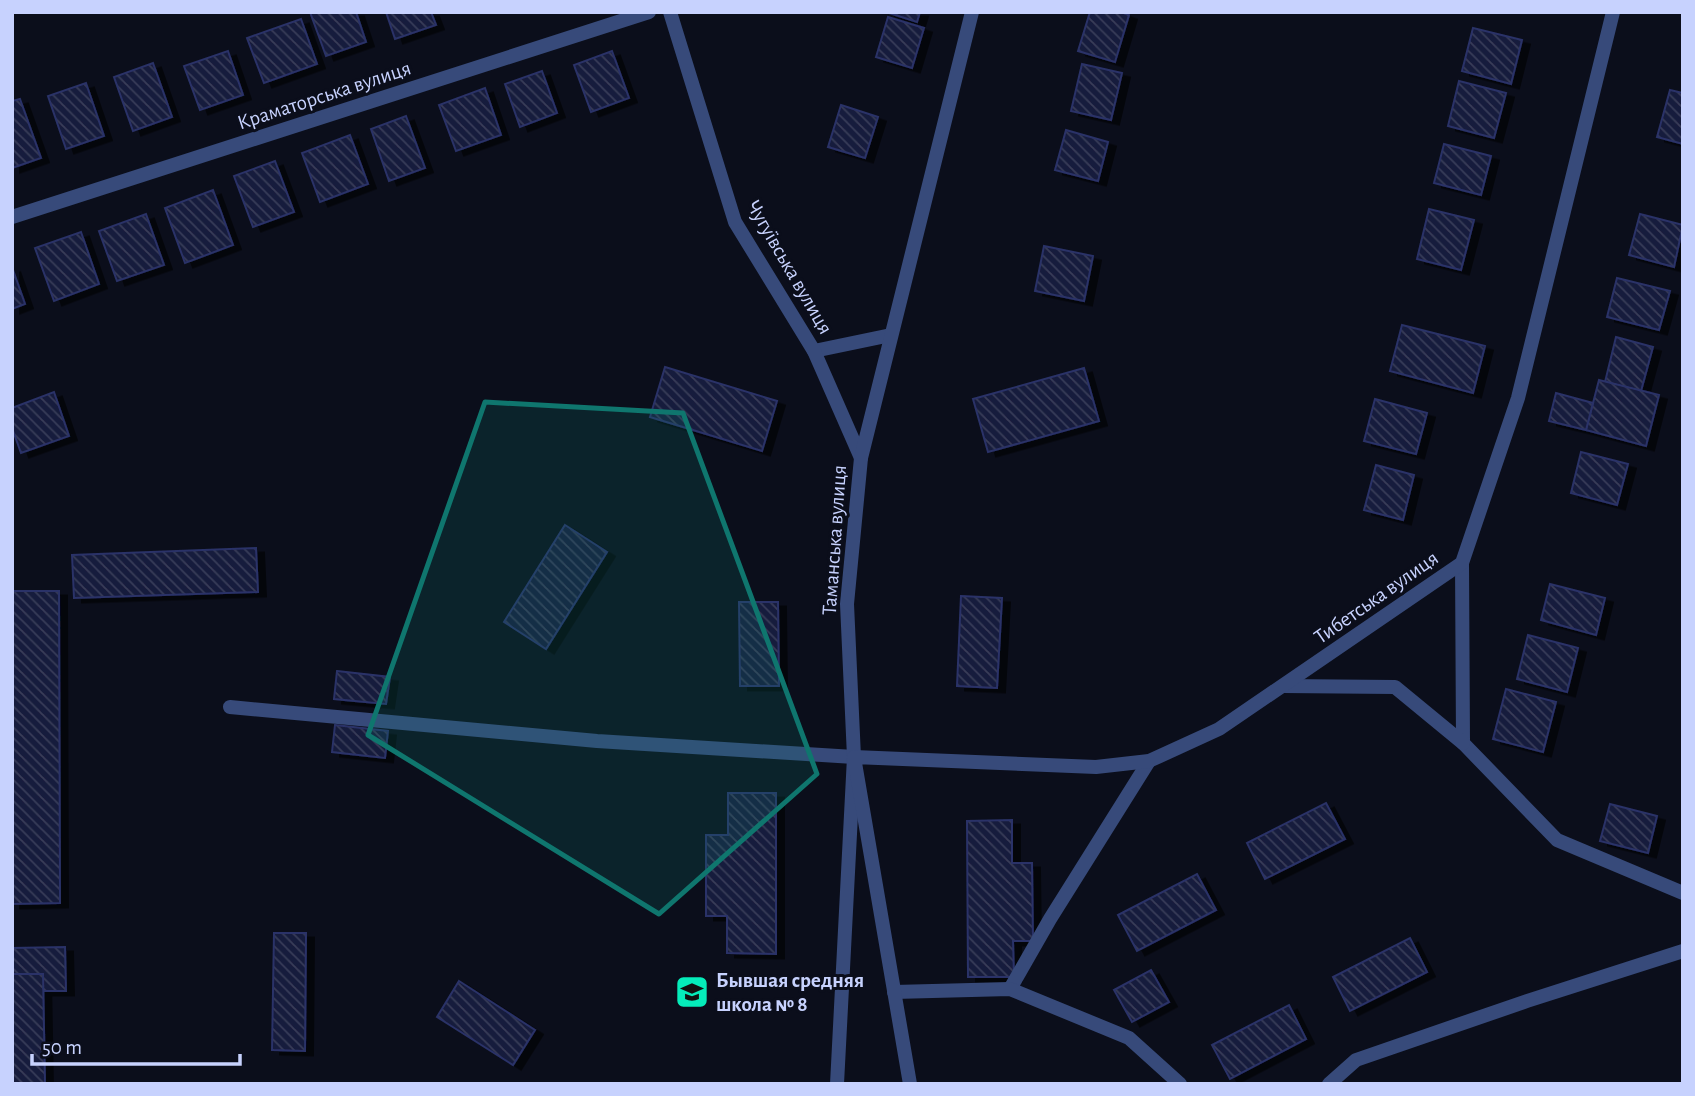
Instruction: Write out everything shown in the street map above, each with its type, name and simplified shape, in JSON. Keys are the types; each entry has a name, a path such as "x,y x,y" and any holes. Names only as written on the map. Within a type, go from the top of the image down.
{"street":[{"name":"Краматорська вулиця","path":"12,217 649,12"},
{"name":"Чугуївська вулиця","path":"670,12 734,222 814,351 861,458"},
{"name":"Таманська вулиця","path":"837,1084 854,757 847,604 861,458 972,12"},
{"name":"Тибетська вулиця","path":"230,708 597,741 854,757 1096,767 1149,761 1219,729 1462,563 1518,398 1613,12"},
{"path":"814,351 891,335"},
{"path":"1462,563 1463,743"},
{"path":"1283,686 1395,687 1463,743 1557,840 1683,893"},
{"path":"854,757 910,1084"},
{"path":"1010,989 1050,919 1149,761"},
{"path":"1329,1084 1356,1060 1683,951"},
{"path":"894,992 1010,989 1129,1038 1180,1084"}],"highlighted area":[{"path":"485,402 683,413 817,774 659,914 368,735"}],"building":[{"path":"310,12 356,12 366,42 326,56"},
{"path":"386,12 431,12 436,25 395,39"},
{"path":"886,12 920,12 917,22"},
{"path":"1090,12 1121,12 1129,15 1115,62 1078,51"},
{"path":"888,17 924,28 912,68 876,57"},
{"path":"301,19 317,64 264,83 247,38"},
{"path":"1473,28 1522,40 1511,84 1462,71"},
{"path":"228,51 243,95 200,110 184,66"},
{"path":"612,51 629,98 591,112 574,65"},
{"path":"153,63 172,117 133,131 114,77"},
{"path":"1082,64 1122,73 1111,120 1071,111"},
{"path":"542,71 557,113 520,127 505,84"},
{"path":"1459,81 1506,93 1494,138 1448,126"},
{"path":"86,83 104,136 66,149 48,96"},
{"path":"485,88 501,135 456,151 439,105"},
{"path":"1670,90 1683,93 1683,144 1657,137"},
{"path":"20,99 41,158 12,168 12,101"},
{"path":"841,105 878,117 865,158 828,147"},
{"path":"406,116 425,168 389,181 371,129"},
{"path":"1066,130 1108,142 1098,181 1055,170"},
{"path":"350,135 368,184 320,202 302,153"},
{"path":"1444,144 1491,156 1481,195 1434,183"},
{"path":"275,161 294,212 253,227 234,176"},
{"path":"213,190 233,245 185,263 165,208"},
{"path":"1429,209 1474,220 1461,270 1417,259"},
{"path":"146,214 164,265 117,281 99,231"},
{"path":"1640,214 1683,225 1674,267 1629,255"},
{"path":"81,232 99,284 54,301 35,248"},
{"path":"1044,246 1093,256 1084,301 1035,291"},
{"path":"12,267 25,304 12,309"},
{"path":"1617,278 1670,291 1659,330 1607,317"},
{"path":"1402,325 1485,346 1473,393 1390,371"},
{"path":"1616,337 1653,347 1641,391 1605,382"},
{"path":"665,367 777,401 762,451 650,417"},
{"path":"1084,368 1099,421 988,452 973,399"},
{"path":"1599,380 1659,395 1646,446 1586,430"},
{"path":"54,392 69,436 21,453 12,428 12,408"},
{"path":"1556,393 1593,403 1586,430 1549,421"},
{"path":"1375,399 1427,413 1416,454 1364,441"},
{"path":"1581,452 1628,464 1617,505 1571,493"},
{"path":"1376,465 1414,475 1403,520 1364,510"},
{"path":"565,525 607,552 546,649 504,622"},
{"path":"256,548 258,592 74,598 72,555"},
{"path":"1550,584 1605,598 1596,635 1541,620"},
{"path":"12,591 59,591 60,903 12,904"},
{"path":"961,596 1002,598 997,688 957,686"},
{"path":"739,602 778,602 779,686 740,686"},
{"path":"1528,635 1578,648 1567,692 1517,679"},
{"path":"337,671 390,677 386,704 334,699"},
{"path":"1506,689 1556,702 1543,752 1493,739"},
{"path":"335,725 388,731 385,758 332,752"},
{"path":"728,793 776,793 776,954 727,953 727,916 706,916 706,835 728,835"},
{"path":"1326,803 1345,839 1265,879 1247,843"},
{"path":"1610,804 1657,816 1648,853 1600,841"},
{"path":"1012,820 1012,863 1032,863 1033,941 1013,941 1014,977 968,977 967,821"},
{"path":"1197,874 1216,910 1137,951 1118,915"},
{"path":"274,933 306,933 305,1051 272,1050"},
{"path":"1410,938 1427,972 1350,1011 1333,977"},
{"path":"65,947 66,991 43,991 43,974 12,974 12,948"},
{"path":"1151,970 1169,1002 1132,1022 1114,990"},
{"path":"12,974 43,974 45,1084 12,1084"},
{"path":"459,981 535,1030 513,1065 437,1017"},
{"path":"1289,1005 1306,1039 1230,1079 1212,1045"}],"place":[{"name":"Бывшая средняя школа № 8","path":"692,992"}]}
